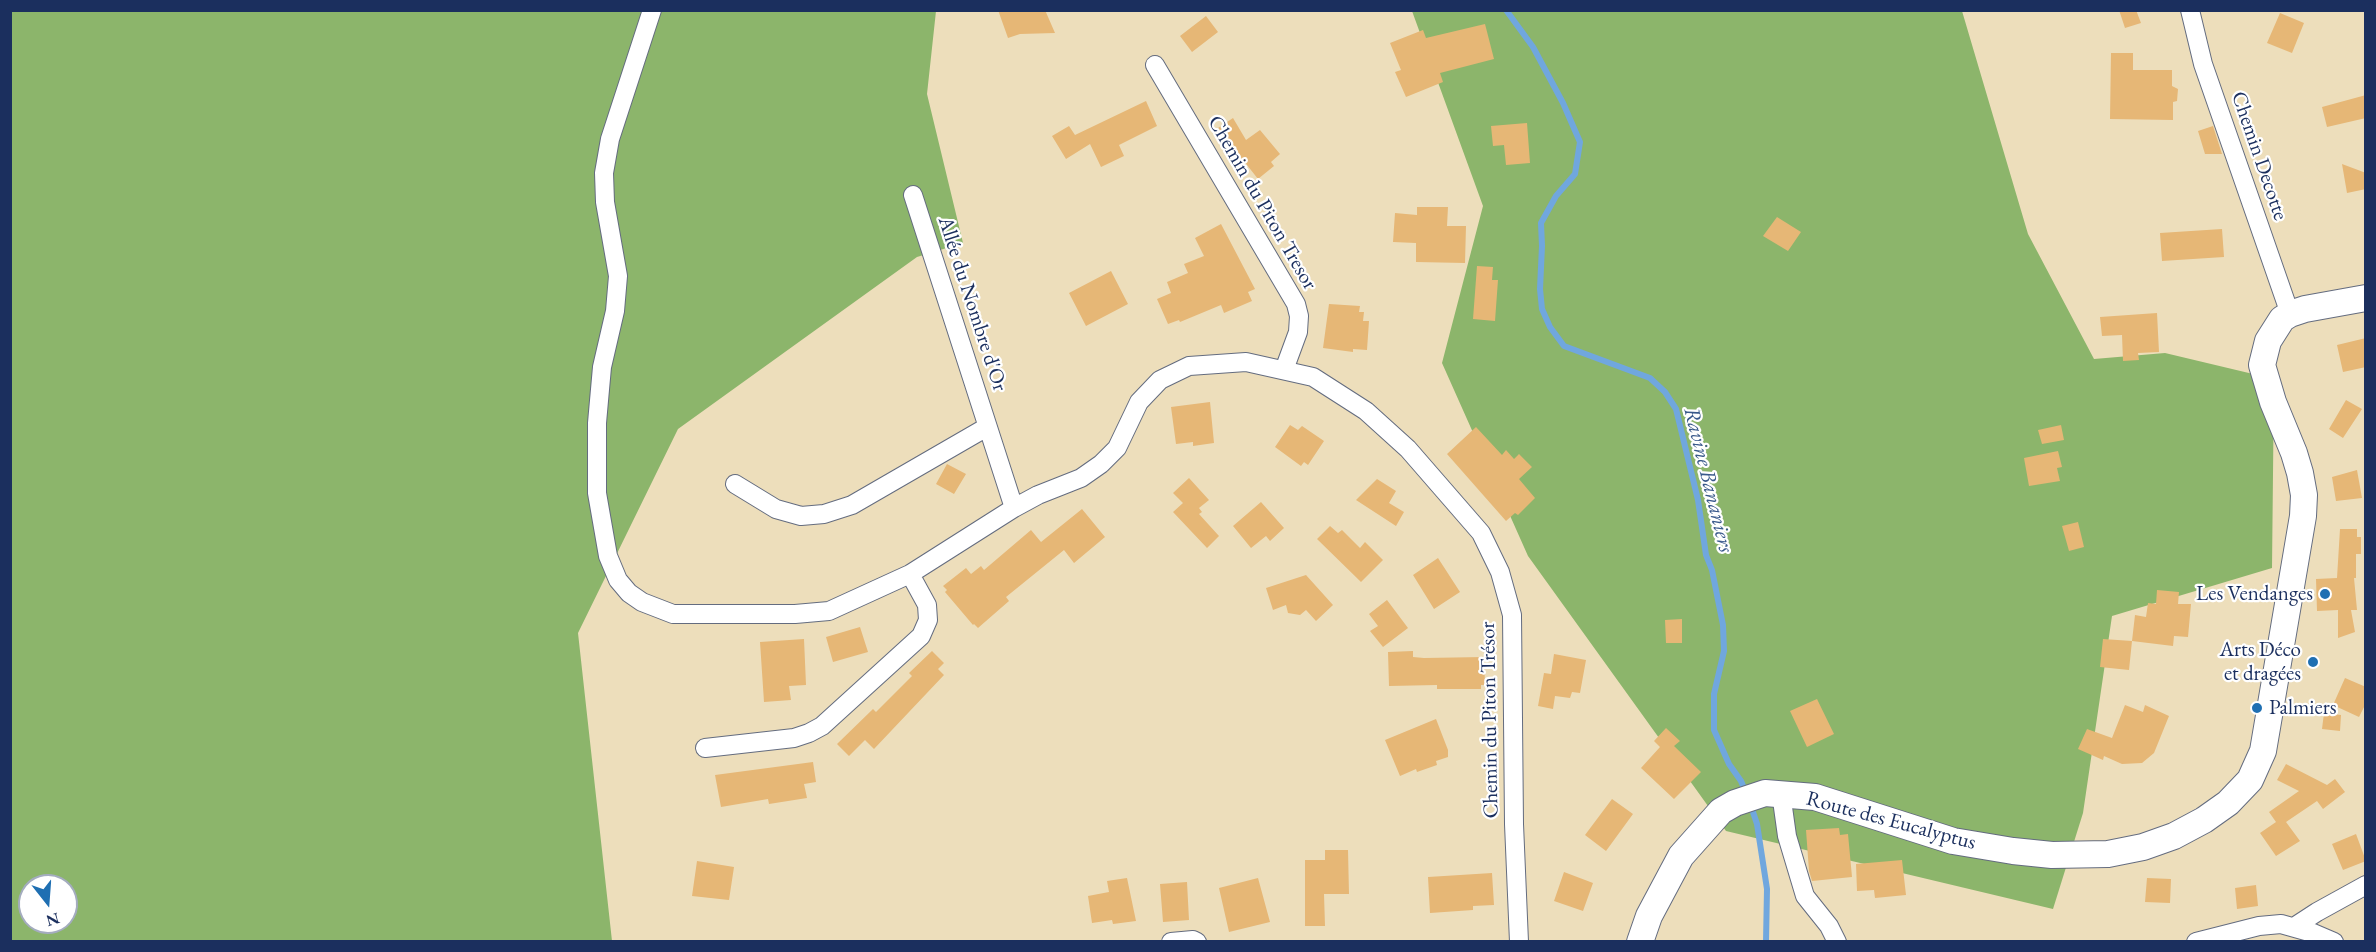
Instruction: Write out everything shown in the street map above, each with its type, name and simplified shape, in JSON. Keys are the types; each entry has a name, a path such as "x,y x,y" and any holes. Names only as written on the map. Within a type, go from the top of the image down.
{"main road":[{"path":"2290,314 2305,309 2366,298"},
{"name":"Route des Eucalyptus","path":"1640,942 1649,916 1681,856 1721,811 1735,803 1773,793 1815,796 1953,841 2052,855 2108,854 2143,847 2174,836 2204,820 2228,803 2250,780 2263,751 2303,516 2304,495 2300,473 2273,402 2262,365 2268,341 2282,319 2290,314"}],"street":[{"name":"Chemin du Piton Trésor","path":"652,10 610,139 604,173 605,202 618,276 615,311 602,367 597,423 597,493 608,556 618,580 628,593 642,602 673,614 795,614 829,610 910,574 1014,508 1038,495 1081,478 1101,464 1117,448 1139,402 1160,380 1189,366 1246,362 1313,376 1366,411 1408,449 1481,533 1500,572 1512,615 1514,824 1519,942"},
{"name":"Chemin Decotte","path":"2190,10 2203,64 2290,314"},
{"name":"Chemin du Piton Tresor","path":"1155,65 1296,304 1299,316 1298,332 1284,370"},
{"name":"Allée du Nombre d'Or","path":"913,195 1014,508"},
{"path":"735,484 776,509 801,516 824,514 852,505 987,427"},
{"path":"705,747 794,738 822,726 921,636 928,620 927,605 910,574"},
{"path":"1773,793 1805,896 1829,926 1837,942"},
{"path":"2294,927 2366,885"},
{"path":"2196,942 2259,926 2281,924 2334,942"},
{"path":"1171,942 1193,940 1197,942"}],"green space":[{"path":"10,11 936,11 927,94 963,243 917,257 678,429 578,633 612,941 11,941"},
{"path":"1412,11 1962,11 2028,234 2094,359 2165,353 2274,379 2272,568 2112,616 2083,813 2053,909 1726,831 1528,556 1442,363 1483,206"}],"building":[{"path":"998,10 1045,10 1055,33 1020,34 1008,38"},
{"path":"2119,10 2136,10 2141,23 2125,28"},
{"path":"2280,13 2304,23 2292,53 2267,43"},
{"path":"1206,16 1218,32 1192,52 1180,36"},
{"path":"1485,24 1494,59 1440,73 1443,82 1406,97 1395,72 1401,70 1390,43 1423,30 1426,38"},
{"path":"2111,53 2133,53 2133,70 2172,70 2172,86 2178,89 2177,101 2173,102 2173,120 2110,119"},
{"path":"2366,95 2366,118 2327,127 2322,107"},
{"path":"1146,101 1157,126 1119,145 1124,156 1101,167 1090,144 1066,159 1052,136 1069,126 1075,135"},
{"path":"1233,118 1246,140 1260,130 1280,154 1271,162 1274,166 1258,179 1218,128"},
{"path":"1527,123 1530,163 1506,165 1504,145 1493,146 1491,126"},
{"path":"2213,126 2222,154 2205,154 2198,131"},
{"path":"2342,164 2366,173 2366,189 2347,193"},
{"path":"1417,207 1448,207 1447,226 1466,226 1465,263 1416,262 1416,243 1393,242 1395,213 1417,215"},
{"path":"1777,217 1801,232 1788,251 1763,236"},
{"path":"1221,224 1255,289 1248,292 1252,301 1224,313 1221,305 1180,322 1179,320 1168,324 1157,299 1171,293 1167,282 1188,273 1184,264 1204,256 1195,238"},
{"path":"2222,229 2224,257 2162,261 2160,233"},
{"path":"1477,266 1493,267 1492,280 1498,280 1495,321 1473,319"},
{"path":"1111,271 1128,304 1086,326 1069,293"},
{"path":"1329,304 1360,306 1359,312 1364,312 1363,321 1369,321 1367,350 1353,349 1353,352 1323,348"},
{"path":"2157,313 2159,352 2138,353 2139,360 2123,361 2122,335 2102,336 2100,317"},
{"path":"2366,338 2366,367 2343,372 2337,345"},
{"path":"2346,400 2362,409 2343,438 2329,429"},
{"path":"1210,402 1214,443 1193,446 1193,442 1176,444 1171,407"},
{"path":"1290,425 1298,430 1302,426 1324,441 1308,465 1304,462 1301,466 1275,447"},
{"path":"2061,425 2064,440 2042,444 2038,430"},
{"path":"1476,427 1502,455 1506,450 1514,459 1519,454 1532,467 1519,479 1535,498 1518,515 1515,513 1506,521 1447,454"},
{"path":"2058,451 2062,467 2057,468 2060,481 2029,486 2024,458"},
{"path":"947,464 966,474 954,494 936,484"},
{"path":"2357,470 2362,498 2336,501 2332,477"},
{"path":"1189,478 1209,500 1199,508 1202,512 1199,514 1219,536 1207,548 1173,512 1183,503 1173,493"},
{"path":"1377,479 1396,491 1389,503 1404,512 1396,526 1356,500"},
{"path":"1261,502 1284,528 1270,541 1266,536 1251,548 1233,526"},
{"path":"1082,509 1105,537 1074,563 1064,550 1006,597 1009,601 978,628 945,592 947,590 943,586 966,568 971,574 981,566 984,570 1031,530 1041,542"},
{"path":"2078,522 2084,547 2069,551 2062,526"},
{"path":"1330,526 1338,533 1342,530 1360,548 1365,542 1383,560 1361,582 1317,539"},
{"path":"2340,529 2357,529 2357,537 2361,537 2361,554 2356,554 2356,578 2354,578 2357,610 2351,610 2355,632 2338,638 2338,610 2317,611 2316,579 2337,578"},
{"path":"1438,558 1460,592 1434,609 1413,575"},
{"path":"1306,575 1333,605 1316,621 1306,610 1300,615 1288,613 1286,605 1273,610 1266,588"},
{"path":"2157,590 2179,592 2178,604 2191,604 2188,637 2174,636 2173,646 2132,641 2135,615 2146,617 2148,603 2156,604"},
{"path":"1387,600 1408,628 1383,647 1370,631 1378,626 1369,614"},
{"path":"1682,619 1682,643 1666,643 1665,620"},
{"path":"860,627 868,652 833,662 826,637"},
{"path":"804,639 806,685 789,686 791,700 764,702 760,642"},
{"path":"2103,639 2132,641 2129,670 2100,667"},
{"path":"932,651 944,663 938,669 944,675 874,749 865,740 849,756 837,744 873,709 876,712 912,676 909,673"},
{"path":"1413,651 1413,657 1424,658 1484,657 1485,685 1481,685 1481,689 1437,689 1437,685 1389,686 1388,652"},
{"path":"1554,654 1586,660 1580,693 1572,692 1570,698 1555,696 1553,709 1538,706 1544,673 1551,674"},
{"path":"2345,678 2366,687 2366,703 2359,717 2333,705"},
{"path":"1817,699 1834,734 1807,747 1790,711"},
{"path":"2125,705 2143,712 2145,705 2169,716 2154,753 2142,763 2122,764 2104,756 2103,760 2078,749 2087,729 2112,738"},
{"path":"2324,713 2341,715 2340,731 2322,729"},
{"path":"1436,719 1448,750 1448,757 1436,761 1437,765 1417,772 1416,769 1400,776 1385,740"},
{"path":"1666,728 1680,741 1674,746 1701,772 1674,799 1641,768 1660,747 1654,741"},
{"path":"813,762 816,782 804,784 807,798 769,804 768,799 721,807 715,775"},
{"path":"2286,764 2327,785 2335,779 2345,792 2323,809 2317,801 2286,822 2300,841 2276,856 2260,833 2276,822 2269,812 2299,791 2277,780"},
{"path":"1612,799 1633,814 1606,851 1585,835"},
{"path":"1839,828 1840,835 1848,834 1852,877 1812,881 1809,871 1806,830"},
{"path":"2356,834 2366,861 2343,870 2332,844"},
{"path":"1325,850 1348,850 1349,894 1324,894 1325,926 1305,926 1305,860 1325,860"},
{"path":"1902,860 1906,895 1875,898 1874,890 1857,891 1856,864"},
{"path":"697,861 734,867 729,900 692,896"},
{"path":"1564,872 1593,883 1583,911 1554,901"},
{"path":"1492,873 1494,905 1473,906 1473,910 1430,913 1428,877"},
{"path":"1127,878 1136,921 1113,924 1112,920 1092,923 1088,896 1109,892 1107,881"},
{"path":"1258,878 1270,922 1229,932 1219,888"},
{"path":"2147,878 2171,879 2170,903 2145,902"},
{"path":"1187,882 1189,920 1163,922 1160,884"},
{"path":"2256,885 2258,906 2237,909 2235,888"}],"waterway":[{"name":"Ravine Bananiers","path":"1506,10 1533,47 1563,103 1580,142 1575,174 1556,196 1541,223 1542,309 1550,327 1564,346 1650,378 1665,392 1676,409 1698,500 1706,555 1712,570 1723,625 1724,651 1714,694 1714,730 1729,764 1746,793"},
{"name":"Ravine Bananiers","path":"1750,803 1757,824 1767,889 1766,942"}],"place":[{"name":"Les Vendanges","path":"2325,594"},
{"name":"Arts Déco et dragées","path":"2313,662"},
{"name":"Palmiers","path":"2257,708"}]}
